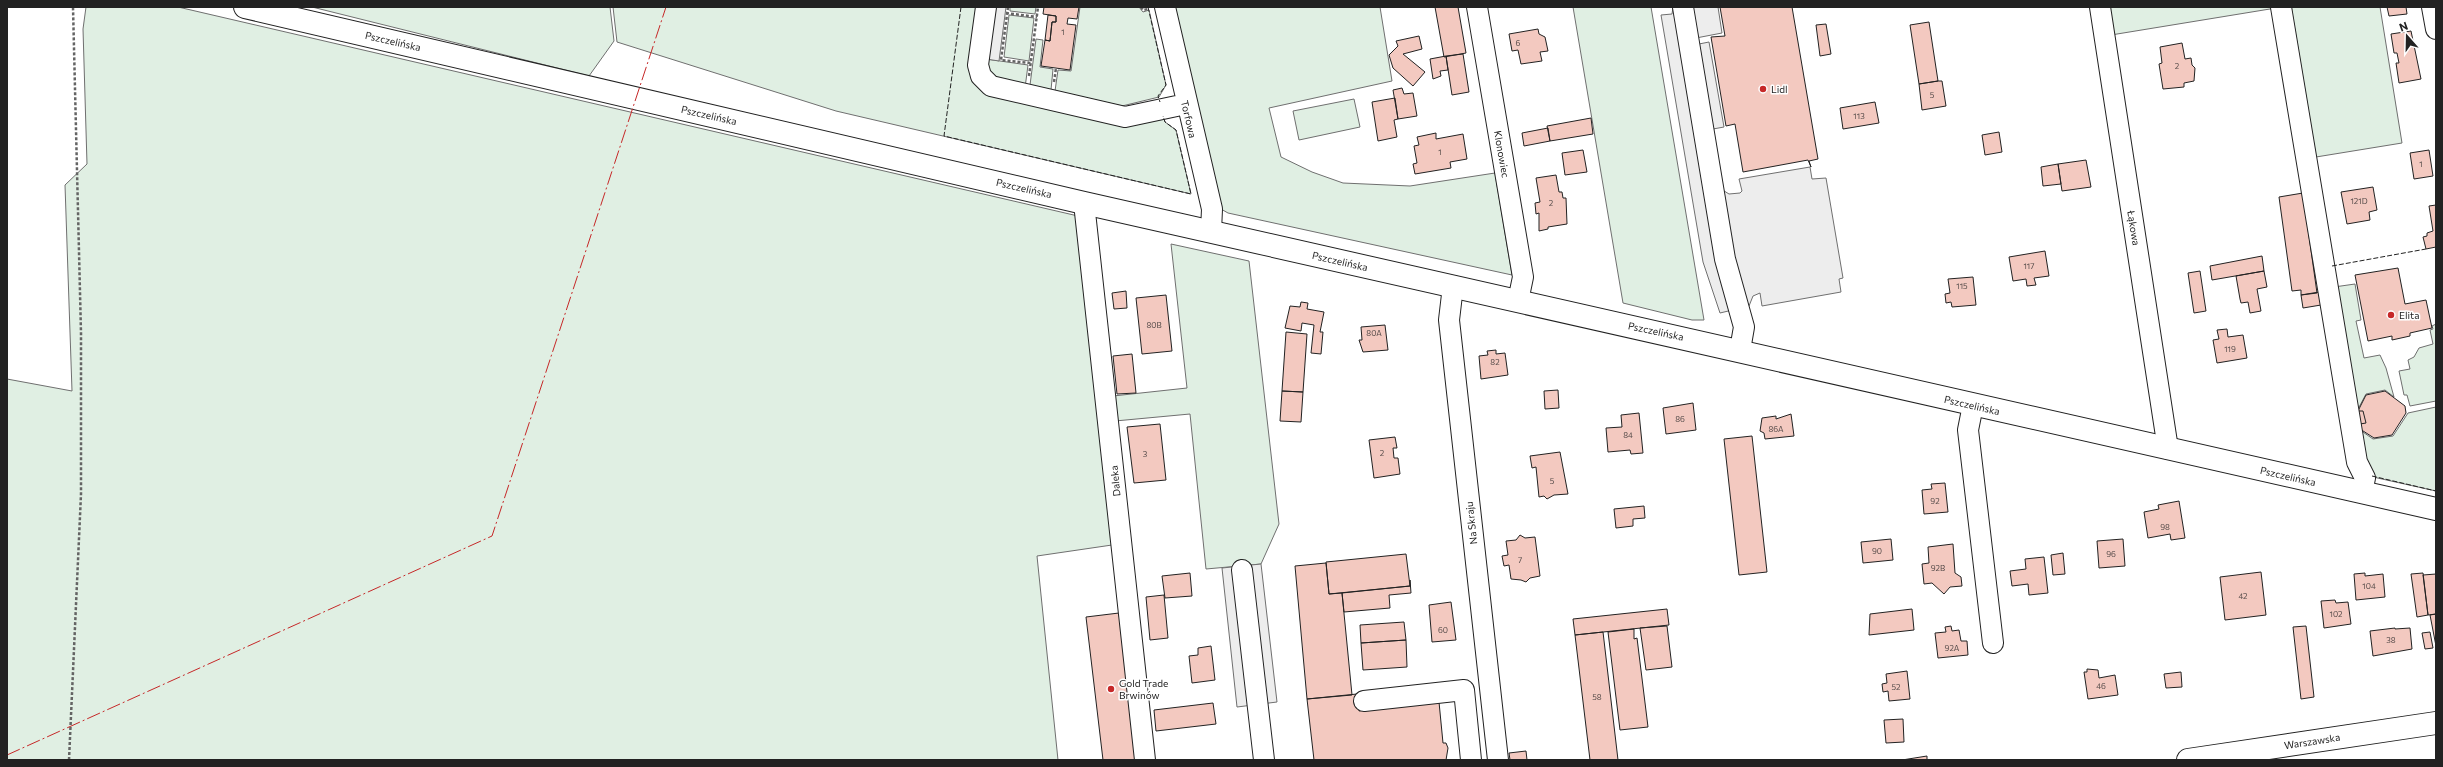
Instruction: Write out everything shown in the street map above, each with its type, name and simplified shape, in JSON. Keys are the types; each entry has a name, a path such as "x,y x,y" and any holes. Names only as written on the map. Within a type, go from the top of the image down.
{"main road":[{"name":"Pszczelińska","path":"245,7 1084,202 2436,509"},
{"name":"Warszawska","path":"2188,760 2436,723"}],"street":[{"name":"Torfowa","path":"1165,7 1186,104 1212,209 1211,231"},
{"name":"Klonowiec","path":"1477,7 1523,278 1518,301"},
{"path":"1683,7 1725,259 1744,327 1740,350"},
{"name":"Łąkowa","path":"2100,7 2168,449"},
{"path":"2281,7 2357,462 2365,480 2362,492"},
{"path":"2432,7 2436,29"},
{"path":"986,9 978,65 981,76 991,86 1125,117 1186,104"},
{"name":"Daleka","path":"1084,202 1145,760"},
{"name":"Na Skraju","path":"1452,286 1449,320 1498,760"},
{"path":"1973,405 1968,430 1993,643"},
{"path":"1242,570 1264,760"},
{"path":"1364,701 1464,690 1471,760"}],"path":[{"path":"70,760 81,478 82,333 73,7"},
{"path":"1008,7 1001,60 1031,63"},
{"path":"1028,79 1038,7"},
{"path":"986,9 1037,17"}],"green space":[{"path":"86,7 178,7 1078,216 1112,545 1037,556 1058,760 7,760 7,379 72,391 65,185 87,164 83,29"},
{"path":"312,7 610,7 614,41 589,76"},
{"path":"613,7 979,7 974,77 1163,116 1165,122 1176,130 1191,194 836,111 617,42"},
{"path":"1010,7 1036,7 1035,14 1010,11"},
{"path":"1080,7 1139,7 1143,12 1149,10 1166,85 1159,97 1122,106 1055,91 1058,70 1071,71"},
{"path":"1171,7 1380,7 1392,81 1269,108 1281,157 1312,172 1343,183 1410,186 1495,173 1512,275 1228,213 1221,209"},
{"path":"1573,7 1651,7 1704,320 1692,320 1623,303"},
{"path":"2107,7 2275,7 2276,8 2111,35"},
{"path":"2291,7 2380,7 2402,143 2316,157"},
{"path":"1009,15 1034,18 1029,61 1004,57"},
{"path":"1036,39 1043,40 1040,67 1053,69 1051,90 1030,85"},
{"path":"986,59 1028,65 1025,88 991,77"},
{"path":"1354,99 1360,127 1299,140 1293,111"},
{"path":"1171,244 1249,261 1279,524 1261,564 1206,569 1190,414 1115,421 1113,396 1187,388"},
{"path":"2355,284 2361,320 2356,321 2364,358 2380,355 2386,368 2394,397 2385,390 2366,394 2357,411 2360,430 2373,439 2393,436 2408,413 2436,407 2436,491 2373,477 2363,461 2334,287"},
{"path":"2436,324 2436,401 2410,406 2407,395 2404,395 2399,371 2410,369 2408,360 2414,357 2419,348 2433,344 2430,330 2433,329 2432,326"}],"shaded area":[{"path":"993,7 1006,7 999,61 986,59"},
{"path":"1673,7 1718,7 1722,33 1696,38 1699,44 1709,42 1724,127 1713,129 1721,189 1729,194 1740,193 1742,191 1739,179 1810,167 1812,179 1826,178 1843,278 1839,279 1841,292 1762,306 1760,293 1753,296 1749,306 1720,313 1703,262 1661,15 1672,14"},
{"path":"1261,564 1277,702 1237,707 1222,568"}],"building":[{"path":"1044,7 1079,7 1077,19 1068,18 1067,24 1076,25 1070,70 1041,66 1045,40 1050,41 1052,22 1056,22 1056,16 1043,14"},
{"path":"1435,7 1458,7 1466,53 1444,57"},
{"name":"Lidl","path":"1720,7 1792,7 1818,159 1809,161 1811,167 1808,160 1743,172 1735,124 1726,126 1711,37 1725,36"},
{"path":"2387,7 2406,7 2407,14 2389,16"},
{"path":"1048,15 1056,16 1056,22 1052,22 1050,41 1045,40"},
{"path":"1929,22 1938,81 1919,84 1910,25"},
{"path":"1826,24 1831,54 1820,56 1816,25"},
{"path":"1538,29 1539,34 1545,37 1548,51 1540,52 1542,61 1521,64 1518,50 1512,51 1509,34"},
{"path":"2411,31 2421,79 2399,83 2396,63 2399,63 2397,53 2394,53 2391,34"},
{"path":"1419,36 1422,49 1403,54 1425,72 1413,86 1393,68 1389,55 1398,46 1396,41"},
{"path":"2182,43 2185,59 2191,58 2192,65 2195,68 2194,81 2184,83 2184,87 2163,89 2159,64 2162,63 2160,47"},
{"path":"1463,54 1469,92 1452,95 1446,56"},
{"path":"1446,56 1448,70 1440,71 1441,76 1433,79 1430,59"},
{"path":"1942,81 1946,106 1922,110 1919,84"},
{"path":"1402,88 1404,94 1413,93 1417,116 1398,119 1393,90"},
{"path":"1395,98 1398,119 1394,120 1397,137 1378,141 1372,102"},
{"path":"1875,102 1879,123 1843,129 1840,108"},
{"path":"1591,118 1593,134 1550,141 1547,126"},
{"path":"1548,128 1550,141 1524,146 1522,133"},
{"path":"1999,132 2002,152 1985,155 1982,135"},
{"path":"1436,133 1436,139 1463,134 1467,159 1450,162 1451,168 1415,174 1413,164 1417,163 1414,146 1419,145 1417,137"},
{"path":"1583,150 1587,172 1565,175 1562,153"},
{"path":"2429,150 2433,176 2414,179 2410,153"},
{"path":"2086,160 2091,187 2062,191 2058,164"},
{"path":"2058,164 2061,184 2043,186 2041,167"},
{"path":"1556,175 1559,192 1562,192 1563,198 1566,198 1567,224 1548,227 1548,229 1539,231 1539,213 1536,214 1535,203 1540,202 1536,178"},
{"path":"2373,187 2377,210 2369,212 2370,220 2347,224 2341,192"},
{"path":"2303,193 2317,293 2301,295 2301,290 2292,291 2279,197"},
{"path":"2436,205 2436,247 2426,249 2423,237 2427,236 2427,233 2433,231 2429,206"},
{"path":"2045,251 2049,276 2034,278 2036,285 2027,286 2026,279 2013,281 2009,257"},
{"path":"2262,256 2264,271 2212,280 2210,266"},
{"path":"2398,268 2405,304 2426,300 2432,328 2410,333 2410,336 2392,340 2392,336 2368,341 2355,275"},
{"path":"2200,271 2206,311 2194,313 2188,273"},
{"path":"2264,271 2267,287 2257,289 2261,311 2250,313 2248,302 2241,303 2236,276"},
{"path":"1973,277 1976,305 1952,307 1951,302 1946,303 1945,294 1950,293 1948,279"},
{"path":"1126,291 1127,308 1114,309 1112,293"},
{"path":"2319,292 2321,305 2303,308 2301,295"},
{"path":"1166,295 1172,351 1142,354 1136,298"},
{"path":"1301,302 1308,303 1307,309 1324,312 1320,332 1323,332 1321,354 1311,353 1314,325 1302,323 1301,331 1285,328 1290,306 1300,307"},
{"path":"1385,325 1388,350 1363,352 1359,340 1362,340 1361,327"},
{"path":"2227,329 2228,337 2243,335 2247,358 2217,363 2213,340 2219,339 2217,330"},
{"path":"1286,332 1307,334 1303,392 1282,391"},
{"path":"1496,350 1496,354 1505,353 1508,375 1481,379 1479,356 1488,355 1487,351"},
{"path":"1132,354 1136,393 1117,394 1113,356"},
{"path":"1558,390 1559,408 1545,409 1544,391"},
{"path":"1282,391 1303,392 1301,422 1280,421"},
{"path":"2385,391 2405,406 2406,413 2392,435 2374,438 2360,429 2358,411 2366,395"},
{"path":"1693,403 1696,430 1666,434 1663,408"},
{"path":"2358,411 2363,411 2366,423 2360,424"},
{"path":"1639,413 1643,453 1631,454 1630,450 1608,452 1606,428 1622,427 1621,415"},
{"path":"1791,414 1794,436 1765,439 1764,433 1760,431 1762,418 1776,416 1776,419"},
{"path":"1160,424 1166,480 1134,483 1127,427"},
{"path":"1752,436 1767,572 1739,575 1724,439"},
{"path":"1395,437 1397,448 1393,448 1394,458 1398,458 1400,474 1374,478 1369,440"},
{"path":"1560,452 1568,494 1554,495 1547,499 1544,496 1539,497 1536,467 1532,468 1530,456"},
{"path":"1945,483 1948,512 1924,514 1922,490 1932,489 1931,484"},
{"path":"2179,501 2185,538 2171,540 2170,534 2148,538 2144,512 2159,509 2158,505"},
{"path":"1644,506 1645,518 1633,519 1633,526 1616,528 1614,509"},
{"path":"1520,535 1525,538 1535,537 1540,576 1530,578 1526,582 1511,579 1509,565 1504,566 1502,556 1508,555 1506,541 1516,540"},
{"path":"1891,539 1893,560 1863,563 1861,542"},
{"path":"2123,539 2125,566 2099,568 2097,541"},
{"path":"1953,544 1955,573 1961,577 1962,586 1950,587 1944,594 1932,583 1924,584 1922,564 1929,563 1928,547"},
{"path":"2063,553 2065,574 2053,575 2051,555"},
{"path":"1406,554 1410,586 1329,594 1326,562"},
{"path":"2044,557 2048,593 2029,595 2028,584 2012,586 2010,571 2026,569 2025,559"},
{"path":"1326,563 1329,594 1342,593 1352,695 1307,699 1295,566"},
{"path":"2261,572 2266,615 2225,620 2220,577"},
{"path":"1190,573 1192,596 1165,598 1162,576"},
{"path":"2365,573 2365,576 2383,574 2385,597 2356,600 2354,574"},
{"path":"2423,573 2428,615 2417,617 2411,574"},
{"path":"2436,574 2436,614 2428,615 2423,575"},
{"path":"1410,580 1411,593 1389,595 1390,608 1344,612 1342,593 1410,586"},
{"path":"1164,595 1168,638 1150,640 1146,597"},
{"path":"2335,600 2336,603 2348,602 2351,624 2324,628 2321,601"},
{"path":"1451,602 1456,640 1432,642 1429,605"},
{"path":"1667,609 1669,625 1575,635 1573,619"},
{"path":"1912,609 1914,630 1869,635 1870,614"},
{"name":"Gold Trade Brwinów","path":"1119,613 1136,760 1103,760 1086,617"},
{"path":"2436,614 2436,646 2430,615"},
{"path":"1404,622 1406,640 1361,643 1360,625"},
{"path":"1667,626 1672,667 1646,670 1640,628"},
{"path":"1951,626 1952,631 1959,630 1961,641 1967,641 1968,655 1938,658 1935,633 1946,632 1945,627"},
{"path":"2306,626 2314,697 2301,699 2293,627"},
{"path":"2410,628 2412,649 2373,656 2370,631"},
{"path":"1634,629 1634,639 1637,638 1648,727 1620,730 1608,632"},
{"path":"1603,632 1618,760 1590,760 1575,635"},
{"path":"2430,632 2433,648 2425,649 2422,633"},
{"path":"1406,640 1407,667 1363,670 1361,643"},
{"path":"1211,646 1215,680 1192,683 1189,656 1198,655 1198,648"},
{"path":"2087,669 2098,670 2099,678 2115,675 2118,695 2088,699 2084,672 2087,672"},
{"path":"1907,671 1910,699 1889,701 1888,691 1883,692 1882,684 1887,683 1886,674"},
{"path":"2181,672 2182,687 2166,688 2164,674"},
{"path":"1357,694 1359,711 1439,702 1443,743 1446,743 1448,748 1446,760 1314,760 1307,699"},
{"path":"1213,703 1216,724 1156,731 1154,710"},
{"path":"1903,719 1904,742 1886,743 1884,720"},
{"path":"1526,751 1527,760 1510,760 1509,753"},
{"path":"1927,756 1927,760 1902,760"}],"fence":[{"path":"961,7 944,136 1191,194 1176,130 1165,122 1163,116"},
{"path":"1148,7 1166,85 1158,96 1160,102"},
{"path":"2332,266 2426,249"},
{"path":"2372,476 2436,491"},
{"path":"2436,653 2436,658"}],"power":[{"path":"7,755 492,536 666,7"}],"place":[{"name":"Lidl","path":"1763,89"},
{"name":"Elita","path":"2391,315"},
{"name":"Gold Trade Brwinów","path":"1111,689"}]}
